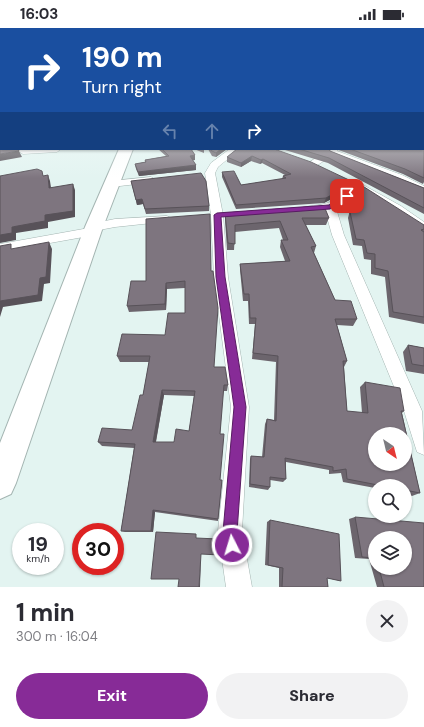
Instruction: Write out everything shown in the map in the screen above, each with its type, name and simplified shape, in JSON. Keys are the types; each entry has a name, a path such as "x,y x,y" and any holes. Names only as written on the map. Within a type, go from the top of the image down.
{"main road":[{"path":"0,483 31,387 122,150"},
{"path":"92,229 126,150"},
{"path":"0,452 31,387"}],"street":[{"path":"23,152 46,150"},
{"path":"235,150 206,174 217,215 221,277 240,407 230,532 239,587"},
{"path":"313,164 332,151 398,177 424,190"},
{"path":"301,160 326,170"},
{"path":"111,184 164,178"},
{"path":"344,178 397,208 424,228"},
{"path":"296,210 330,207 347,196 356,184"},
{"path":"330,207 338,235 412,411 424,445"},
{"path":"0,248 115,223 178,218"}],"building":[{"path":"0,150 19,151 0,154"},
{"path":"163,150 192,150 195,155 190,156 196,165 138,172 135,164 146,162 145,160 169,156"},
{"path":"211,150 220,150 216,153"},
{"path":"236,150 277,150 311,162 349,180 344,188 326,198 236,205 222,172 234,171 241,185 286,178 283,176 291,174 263,159 261,160 252,156 241,163 227,157"},
{"path":"302,150 330,150 424,188 424,208 329,158"},
{"path":"353,150 424,150 424,178 405,169"},
{"path":"37,169 42,171 43,176 48,175 49,188 73,184 73,211 45,215 45,221 12,227 12,233 0,235 0,176"},
{"path":"201,173 206,181 209,206 145,209 142,199 136,200 131,181"},
{"path":"361,185 424,225 424,229 421,230 424,232 424,317 393,312 388,271 375,268 375,254 367,253 364,240 356,239 350,212 352,212 350,196"},
{"path":"324,206 329,218 302,218 316,246 311,247 335,300 351,301 357,319 335,319 347,361 343,361 347,411 368,413 365,382 400,388 404,411 401,411 405,427 368,427 368,471 412,471 412,458 420,493 412,491 412,479 368,479 368,483 347,479 346,469 333,471 333,467 285,458 286,479 270,477 270,487 250,484 251,456 264,457 267,419 276,421 278,356 253,353 256,318 250,318 249,294 244,294 240,264 290,261 281,240 288,240 280,221 235,225 235,244 228,243 225,213"},
{"path":"210,214 211,271 213,271 218,308 214,367 225,367 228,385 224,385 220,434 224,434 220,480 222,480 218,519 153,510 151,531 124,531 124,523 122,523 135,444 98,442 102,428 132,430 140,395 143,395 150,356 117,356 122,334 165,335 168,313 185,313 185,281 166,283 165,304 127,306 131,281 146,281 146,219","holes":["162,390 195,391 189,431 176,429 174,442 153,442"]},
{"path":"49,242 46,277 40,278 38,295 0,301 0,246 11,244 11,249"},
{"path":"408,345 424,348 424,366 412,364"},
{"path":"355,517 368,518 368,523 424,523 424,587 384,587 381,575 412,575 412,531 368,531 368,557 362,557"},
{"path":"270,520 339,534 341,581 327,578 328,587 282,587 283,568 268,565"},
{"path":"156,532 196,534 196,538 218,539 220,555 201,554 199,587 178,587 179,579 151,579"}],"route":[{"path":"232,545 230,532 240,407 221,277 217,215 330,207 347,196"}]}
